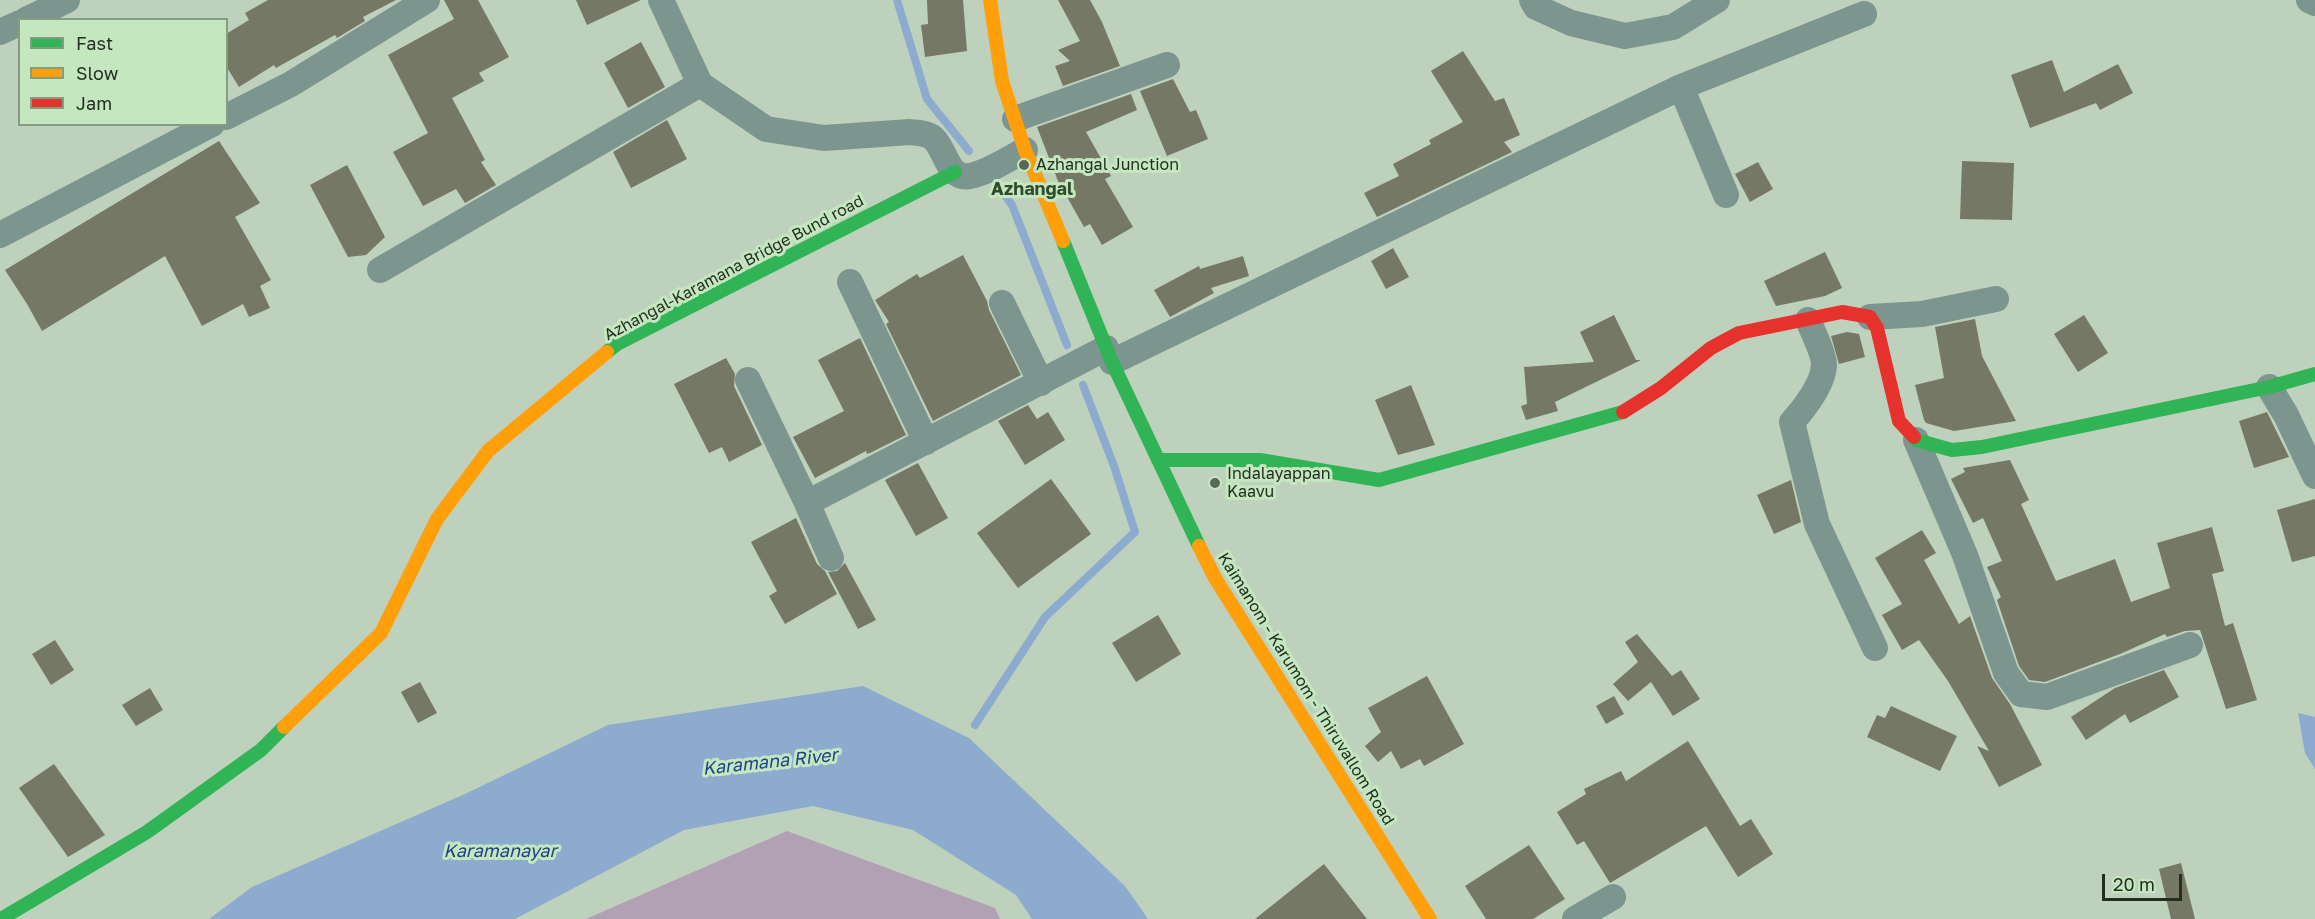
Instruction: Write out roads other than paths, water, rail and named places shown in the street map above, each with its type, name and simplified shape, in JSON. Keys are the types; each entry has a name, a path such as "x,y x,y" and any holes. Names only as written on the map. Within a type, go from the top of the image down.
{"street":[{"path":"30,18 67,0"},
{"path":"228,116 291,84 427,0"},
{"path":"661,0 700,84 766,129 824,138 899,133 923,134 933,138 955,172 971,176 1025,150"},
{"name":"Kaimanom - Karumom - Thiruvallom Road","path":"990,0 1002,81 1025,150 1109,355 1158,460 1215,578 1430,919"},
{"path":"1532,0 1536,7 1571,23 1625,36 1673,27 1717,0"},
{"path":"2309,0 2315,3"},
{"path":"807,503 1041,383 1109,355 1681,87 1864,14"},
{"path":"0,32 18,23"},
{"path":"1015,119 1167,65"},
{"path":"380,270 700,84"},
{"path":"1681,87 1726,195"},
{"path":"0,235 208,126"},
{"name":"Azhangal-Karamana Bridge Bund road","path":"1,919 147,832 261,750 381,633 437,519 488,451 617,344 955,172"},
{"path":"850,282 926,442"},
{"path":"1158,460 1260,460 1379,480 1624,412 1661,388 1711,348 1739,333 1842,312 1870,317 1922,315 1996,299"},
{"path":"1002,303 1041,383"},
{"path":"1870,317 1877,328 1899,421 1916,440 1965,555 2006,673 2021,694 2047,697 2190,645"},
{"path":"1808,320 1824,364 1817,387 1792,422 1794,437 1817,524 1875,648"},
{"path":"1916,440 1952,450 1982,447 2269,387 2315,374"},
{"path":"748,380 831,558"},
{"path":"2269,387 2286,415 2315,476"},
{"path":"1575,919 1612,897"}],"water":[{"name":"Karamanayar","path":"863,686 969,738 1125,886 1148,919 1032,919 1016,895 913,830 813,806 684,830 515,919 209,919 252,887 465,794 608,725"},
{"path":"2298,713 2315,717 2315,769 2305,753"}],"waterway":[{"path":"897,0 927,99 969,151"},
{"path":"1000,189 1012,205 1067,345"},
{"path":"975,725 1045,617 1135,532 1114,466 1083,385"}],"place":[{"name":"Azhangal Junction","path":"1024,165"},
{"name":"Indalayappan Kaavu","path":"1215,483"}],"district":[{"name":"Azhangal","path":"1032,189"}],"water label":[{"name":"Karamana River","path":"770,762"}]}
